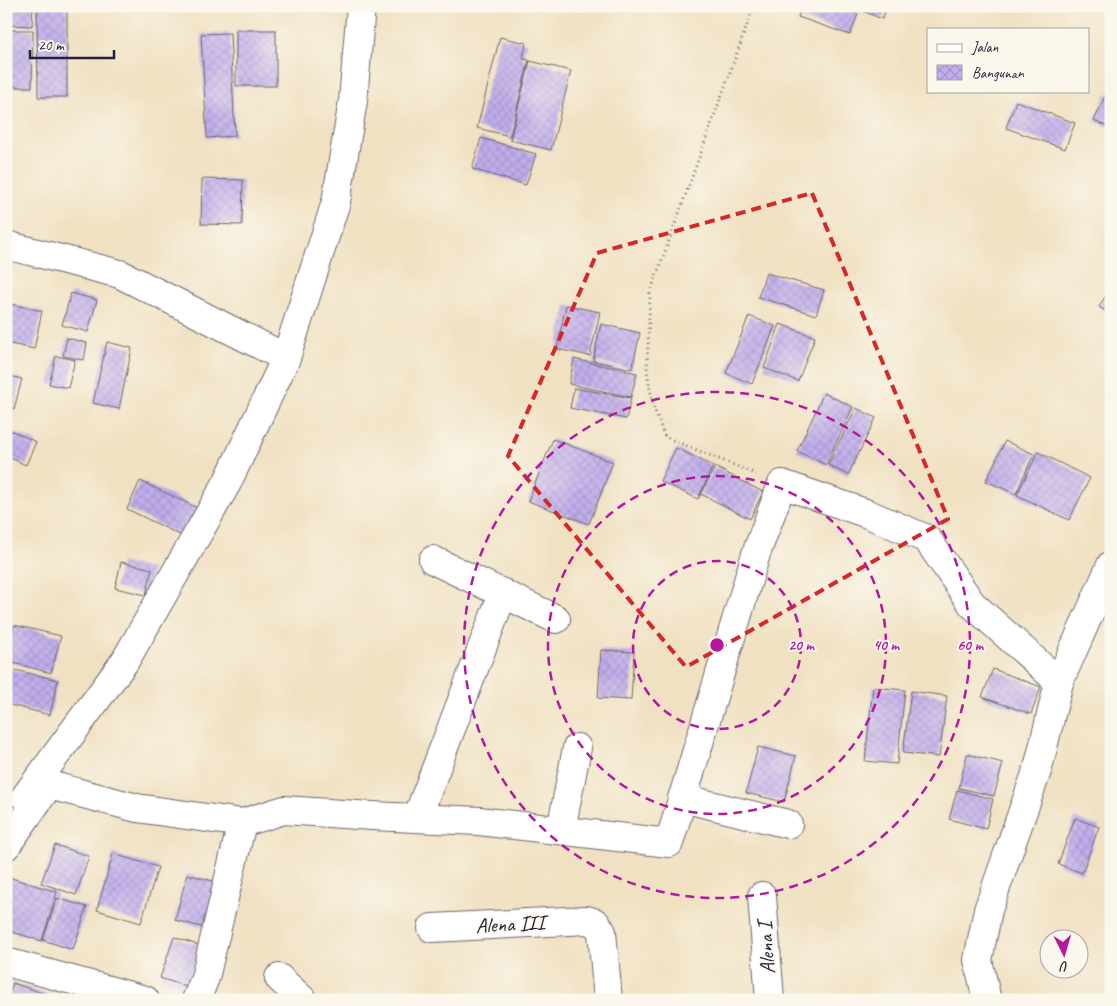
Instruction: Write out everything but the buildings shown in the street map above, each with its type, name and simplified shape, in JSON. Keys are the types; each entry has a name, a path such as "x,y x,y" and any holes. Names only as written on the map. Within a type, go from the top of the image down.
{"street":[{"path":"6,823 125,661 227,483 286,358 336,202 353,101 361,6"},
{"path":"6,245 120,274 286,358"},
{"path":"6,846 49,785 137,808 242,823 284,810 479,821 669,843 756,554 782,484 868,514 927,539 972,604 1059,682"},
{"path":"433,560 556,619"},
{"path":"987,1000 978,960 988,910 1038,768 1059,682 1111,565"},
{"path":"417,818 502,593"},
{"path":"561,830 577,748"},
{"path":"682,798 788,824"},
{"path":"196,1000 205,978 242,823"},
{"name":"Alena I","path":"762,896 770,1000"},
{"name":"Alena III","path":"432,928 587,920 596,923 602,932 608,1000"},
{"path":"6,962 145,1000"},
{"path":"279,978 303,1000"}],"path":[{"path":"754,6 650,293 647,370 653,406 665,437 782,484"}],"highlighted area":[{"path":"812,193 948,519 686,667 508,456 597,253"}]}
